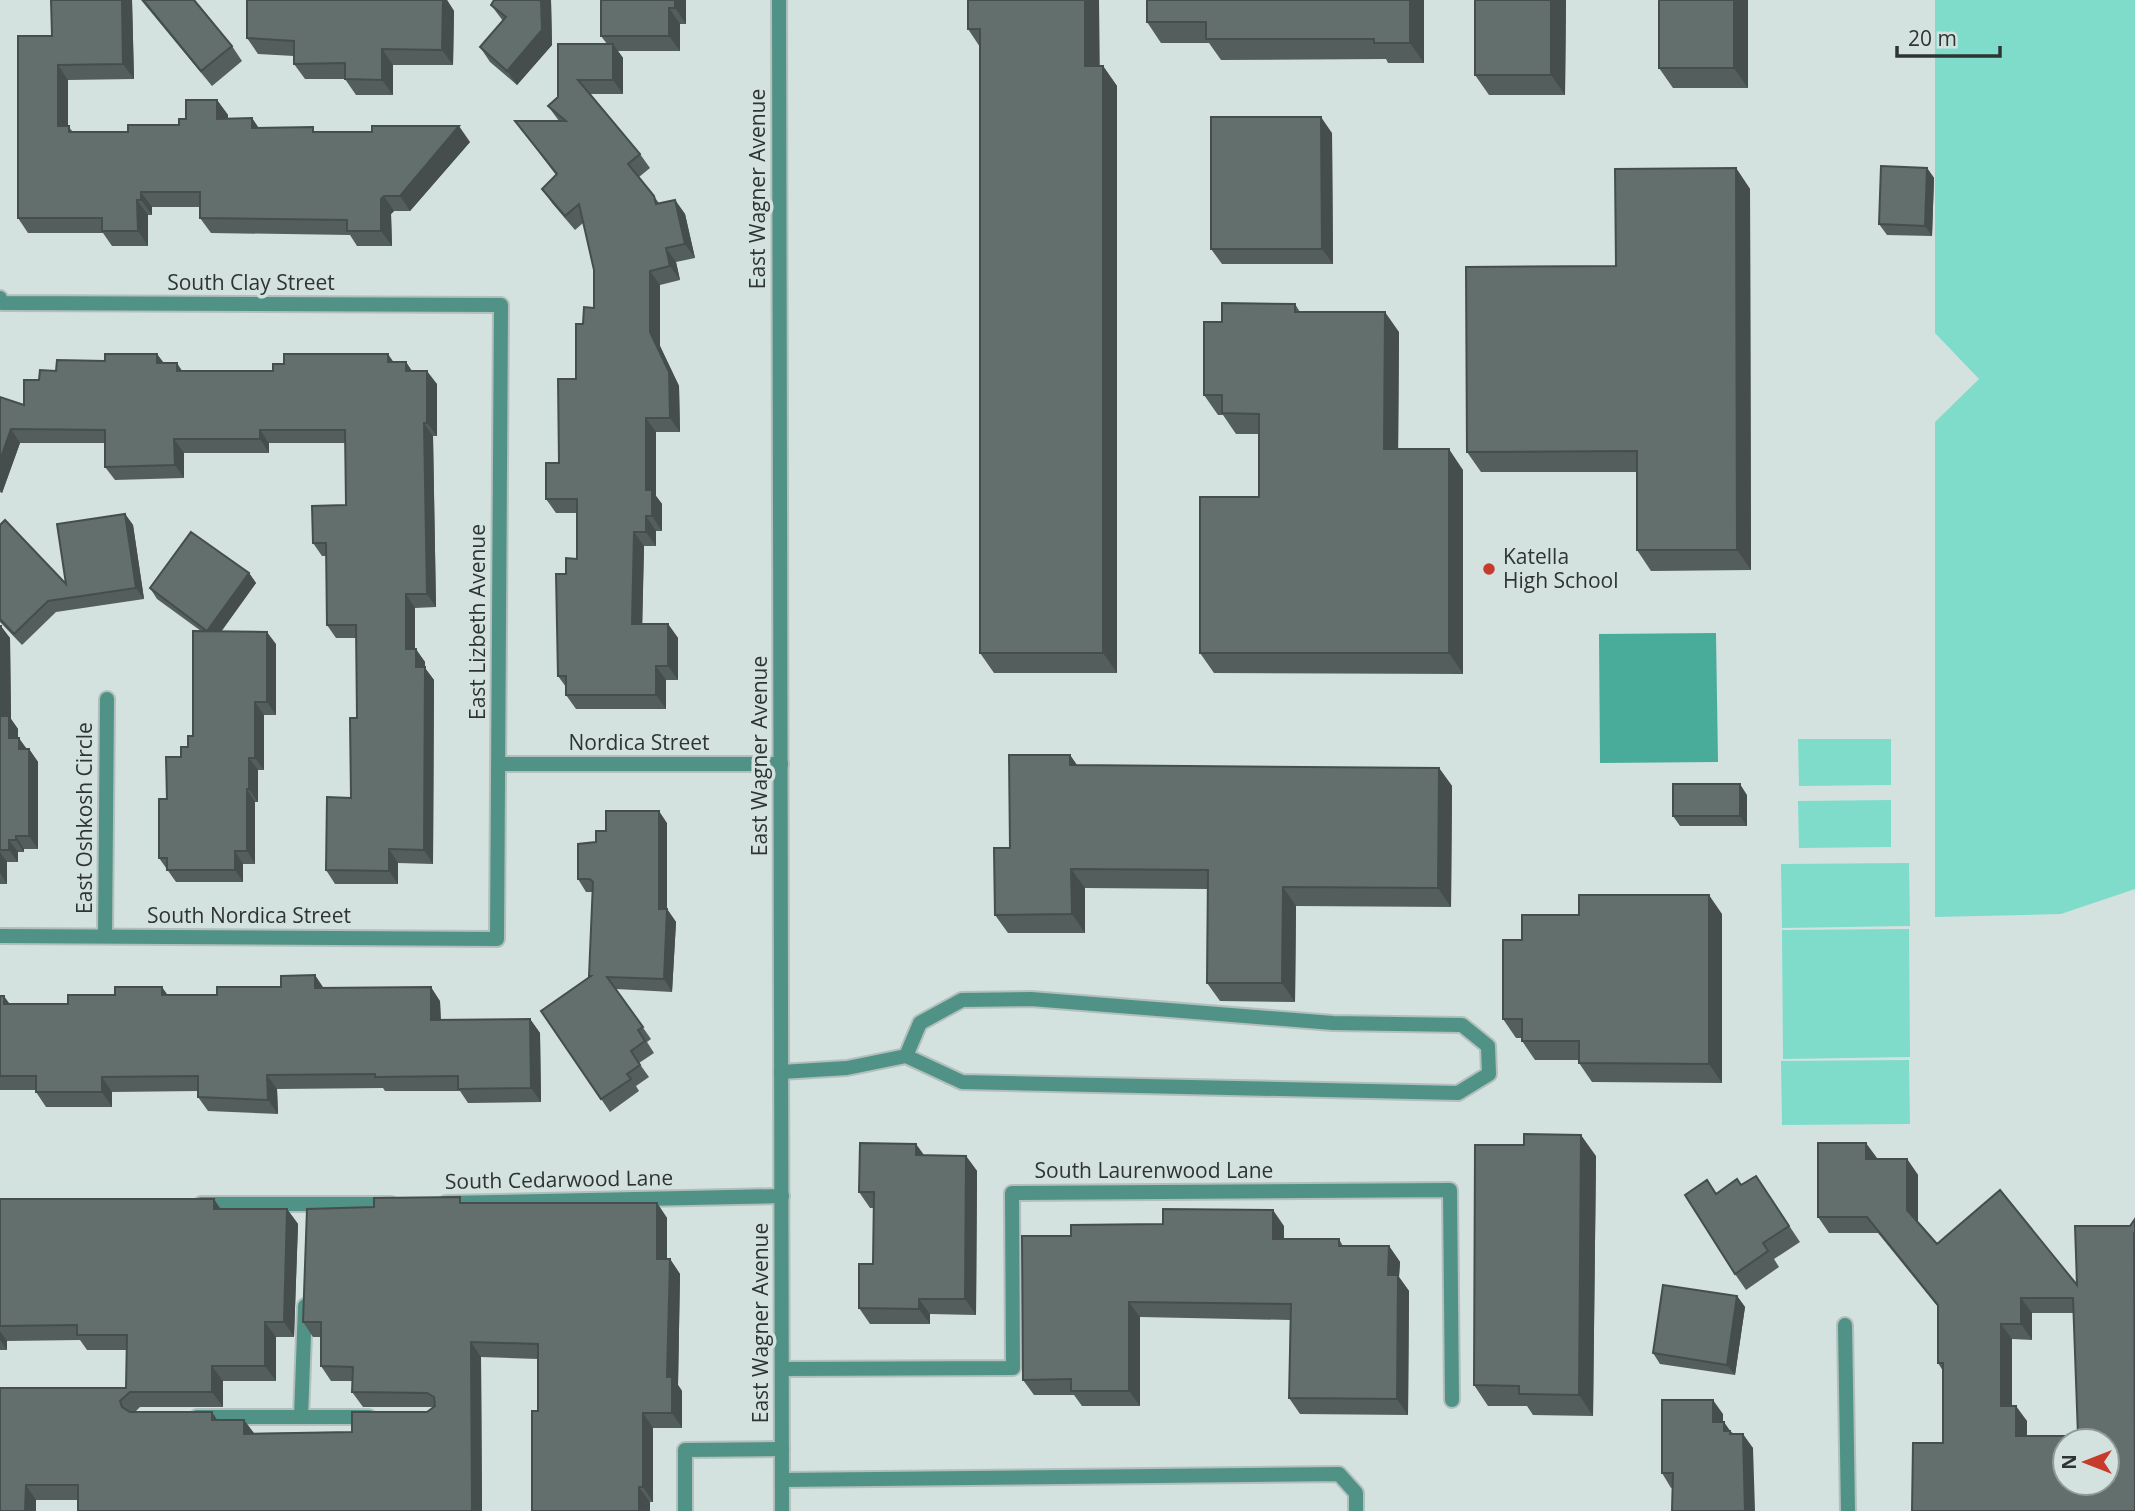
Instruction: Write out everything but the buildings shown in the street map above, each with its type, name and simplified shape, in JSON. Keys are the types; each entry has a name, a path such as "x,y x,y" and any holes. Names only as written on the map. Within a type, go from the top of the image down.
{"street":[{"name":"East Wagner Avenue","path":"779,0 782,1511"},
{"name":"South Clay Street","path":"1,301 501,305"},
{"name":"East Lizbeth Avenue","path":"498,939 501,305"},
{"name":"East Oshkosh Circle","path":"105,936 107,699"},
{"name":"Nordica Street","path":"498,764 781,764"},
{"name":"South Nordica Street","path":"0,936 498,939"},
{"path":"781,1072 847,1068 905,1056 962,1082 1458,1093 1489,1074 1489,1046 1462,1025 1333,1023 1031,999 962,1000 920,1023 905,1056"},
{"name":"South Laurenwood Lane","path":"782,1369 1013,1368 1012,1193 1450,1190 1452,1400"},
{"name":"South Cedarwood Lane","path":"434,1203 782,1196"},
{"path":"188,1204 308,1212 406,1203"},
{"path":"302,1417 306,1284"},
{"path":"1845,1325 1848,1511"},
{"path":"180,1417 383,1417"},
{"path":"685,1511 685,1450 782,1449"},
{"path":"782,1480 1339,1474 1356,1493 1356,1511"}],"shaded area":[{"path":"1935,0 2135,0 2135,889 2061,914 1935,917 1935,422 1979,379 1935,333"},
{"path":"1716,633 1718,762 1600,763 1599,634"},
{"path":"1798,739 1891,739 1891,785 1799,786"},
{"path":"1891,800 1891,847 1799,848 1798,801"},
{"path":"1909,863 1910,926 1782,928 1781,864"},
{"path":"1909,929 1910,1057 1783,1059 1782,930"},
{"path":"1909,1060 1910,1124 1782,1125 1781,1061"}],"place":[{"name":"Katella High School","path":"1489,569"}]}
